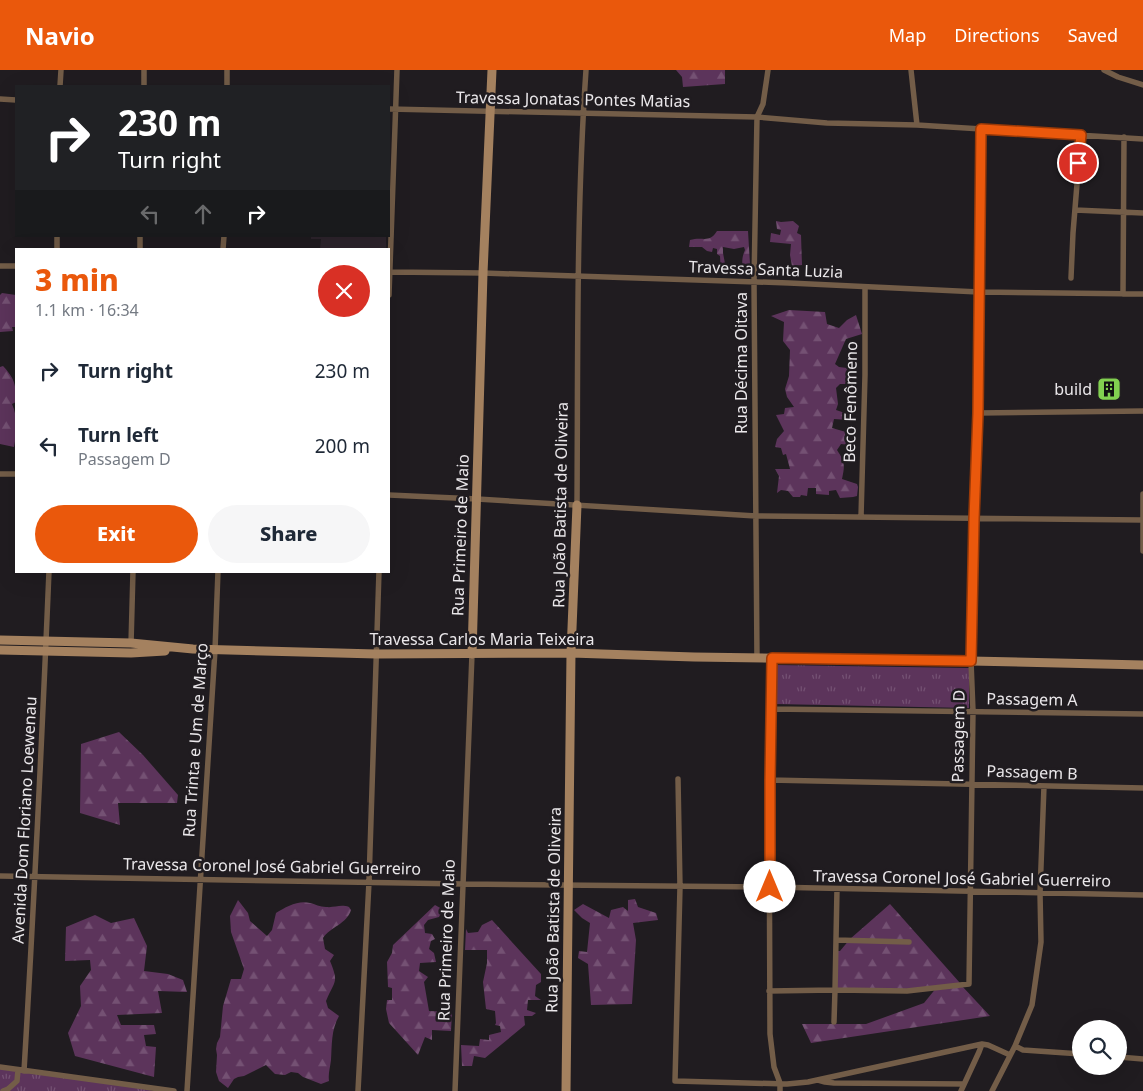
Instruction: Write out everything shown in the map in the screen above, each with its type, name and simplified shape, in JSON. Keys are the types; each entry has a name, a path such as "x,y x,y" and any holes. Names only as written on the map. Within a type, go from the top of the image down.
{"main road":[{"name":"Rua Primeiro de Maio","path":"472,654 483,274 492,70"},
{"name":"Rua João Batista de Oliveira","path":"566,1091 571,653 577,505"},
{"name":"Travessa Carlos Maria Teixeira","path":"0,640 131,653 193,649"},
{"name":"Travessa Carlos Maria Teixeira","path":"0,650 46,646 131,643 215,650 376,654 571,653 1143,665"}],"street":[{"path":"60,85 61,70"},
{"path":"144,70 144,85"},
{"path":"227,70 227,85"},
{"path":"390,218 392,109 397,70"},
{"name":"Rua João Batista de Oliveira","path":"577,505 579,276 583,114 586,70"},
{"name":"Rua Décima Oitava","path":"757,658 754,282 757,117 763,104 768,70"},
{"path":"911,70 916,125"},
{"path":"1104,70 1118,77 1143,85"},
{"path":"0,99 15,100"},
{"name":"Travessa Jonatas Pontes Matias","path":"392,109 757,117"},
{"path":"757,117 1143,139"},
{"name":"Passagem D","path":"835,990 907,991 968,984 971,661 978,413 981,129"},
{"path":"1071,278 1081,135"},
{"path":"1123,294 1124,138"},
{"path":"1075,210 1143,213"},
{"path":"0,266 15,266"},
{"name":"Travessa Santa Luzia","path":"390,272 789,283 980,292 1143,294"},
{"name":"Beco Fenômeno","path":"861,517 865,375 865,287"},
{"path":"978,413 1143,411"},
{"path":"0,474 15,474"},
{"path":"1143,494 1143,551"},
{"path":"390,495 756,516 1142,520"},
{"name":"Avenida Dom Floriano Loewenau","path":"21,1070 35,876 48,573"},
{"path":"131,653 133,573"},
{"name":"Rua Trinta e Um de Março","path":"187,1091 215,650 218,573"},
{"path":"358,1091 369,882 380,573"},
{"name":"Rua Primeiro de Maio","path":"455,1091 472,654"},
{"path":"772,658 770,1034 774,1067 780,1084 780,1091"},
{"name":"Passagem A","path":"771,709 1143,714"},
{"path":"678,780 680,887 675,1081 780,1084 808,1082 982,1044 1010,1055"},
{"name":"Passagem B","path":"770,780 1143,788"},
{"path":"992,1091 1016,1046 1032,1005 1041,942 1040,893 1044,786"},
{"name":"Travessa Coronel José Gabriel Guerreiro","path":"0,876 770,887 1143,895"},
{"path":"834,1022 837,889"},
{"path":"836,940 909,942"},
{"path":"770,991 835,990"},
{"path":"961,1091 982,1044"},
{"path":"1016,1046 1023,1050 1072,1053"},
{"path":"1127,1058 1143,1059"},
{"path":"0,1067 174,1091"},
{"path":"3,1091 17,1081 21,1070"},
{"path":"816,1079 834,1083 964,1084"}],"shaded area":[{"path":"311,237 386,237 386,248 320,248 321,239 311,239"}],"green space":[{"path":"676,70 725,70 725,84 683,87 682,77"},
{"path":"776,221 793,221 799,226 797,233 801,235 802,265 792,266 791,244 770,242 771,233 780,235 781,230 777,229"},
{"path":"717,231 748,231 749,274 744,275 743,271 744,247 734,249 723,247 727,274 721,274 720,256 717,254 717,249 713,248 712,252 702,247 689,247 690,240 708,239"},
{"path":"2,293 15,295 15,327 12,327 13,331 0,332 0,295"},
{"path":"789,310 825,312 827,324 839,328 856,315 862,334 846,339 835,364 839,367 847,368 851,374 851,384 840,384 836,388 838,404 836,410 848,414 849,420 834,419 832,428 846,432 845,437 852,441 851,445 841,444 837,450 844,464 842,479 857,484 857,496 840,498 836,490 829,491 829,495 816,494 816,488 808,488 807,496 801,495 800,497 793,497 788,491 781,490 777,493 779,476 775,469 790,469 786,454 783,455 781,448 775,447 777,439 784,431 776,415 784,414 785,408 794,407 787,397 785,389 789,376 790,350 783,341 784,322 771,316"},
{"path":"3,366 10,375 15,387 15,402 12,404 15,414 14,447 0,444 0,367"},
{"path":"776,665 969,668 969,708 775,704"},
{"path":"119,732 143,755 178,795 177,803 118,803 120,825 80,813 81,744"},
{"path":"635,899 638,907 656,913 658,920 633,923 636,940 632,1004 591,1005 588,964 578,958 579,951 587,952 590,923 574,910 583,904 609,918 611,910 623,907 628,911 628,900"},
{"path":"238,900 248,913 250,921 267,936 272,930 276,913 297,903 306,902 322,907 346,906 351,910 346,919 323,938 325,949 334,955 330,961 335,981 326,1001 328,1008 339,1016 333,1032 329,1081 321,1084 298,1073 291,1072 285,1075 275,1074 266,1065 234,1079 228,1088 219,1081 216,1072 216,1049 220,1037 223,1006 231,979 241,979 244,969 231,932 230,916"},
{"path":"890,904 960,983 905,991 835,990 836,951 840,951 850,939"},
{"path":"435,905 442,909 446,906 453,906 441,913 439,917 428,920 424,925 425,933 432,934 435,939 431,941 429,949 434,953 436,962 420,963 419,971 428,977 424,982 429,1011 452,1012 451,1031 432,1030 432,1040 425,1037 418,1055 389,1023 386,1009 387,1000 392,1000 392,988 388,987 387,962 392,953 393,945"},
{"path":"95,915 111,923 134,918 147,946 144,971 168,974 183,980 187,992 158,991 162,1013 117,1015 121,1025 154,1025 156,1034 144,1035 146,1046 156,1047 154,1077 75,1056 68,1033 81,1006 80,986 91,970 90,960 65,961 66,927"},
{"path":"492,920 541,974 541,982 536,985 535,996 541,1000 528,1000 527,1010 536,1013 532,1016 524,1016 525,1025 485,1058 474,1056 472,1066 462,1066 461,1045 479,1046 480,1039 489,1040 489,1035 501,1032 500,1026 495,1025 495,1011 486,1009 483,982 487,963 487,950 465,950 466,929 468,933 478,932 482,925"},
{"path":"962,986 990,1016 811,1043 802,1024 866,1024 924,1003 937,987"},
{"path":"0,1067 156,1091 0,1091"}],"place":[{"name":"build","path":"1109,389"}],"route":[{"path":"770,887 772,658 971,661 978,413 981,129 1081,135 1078,163"}]}
